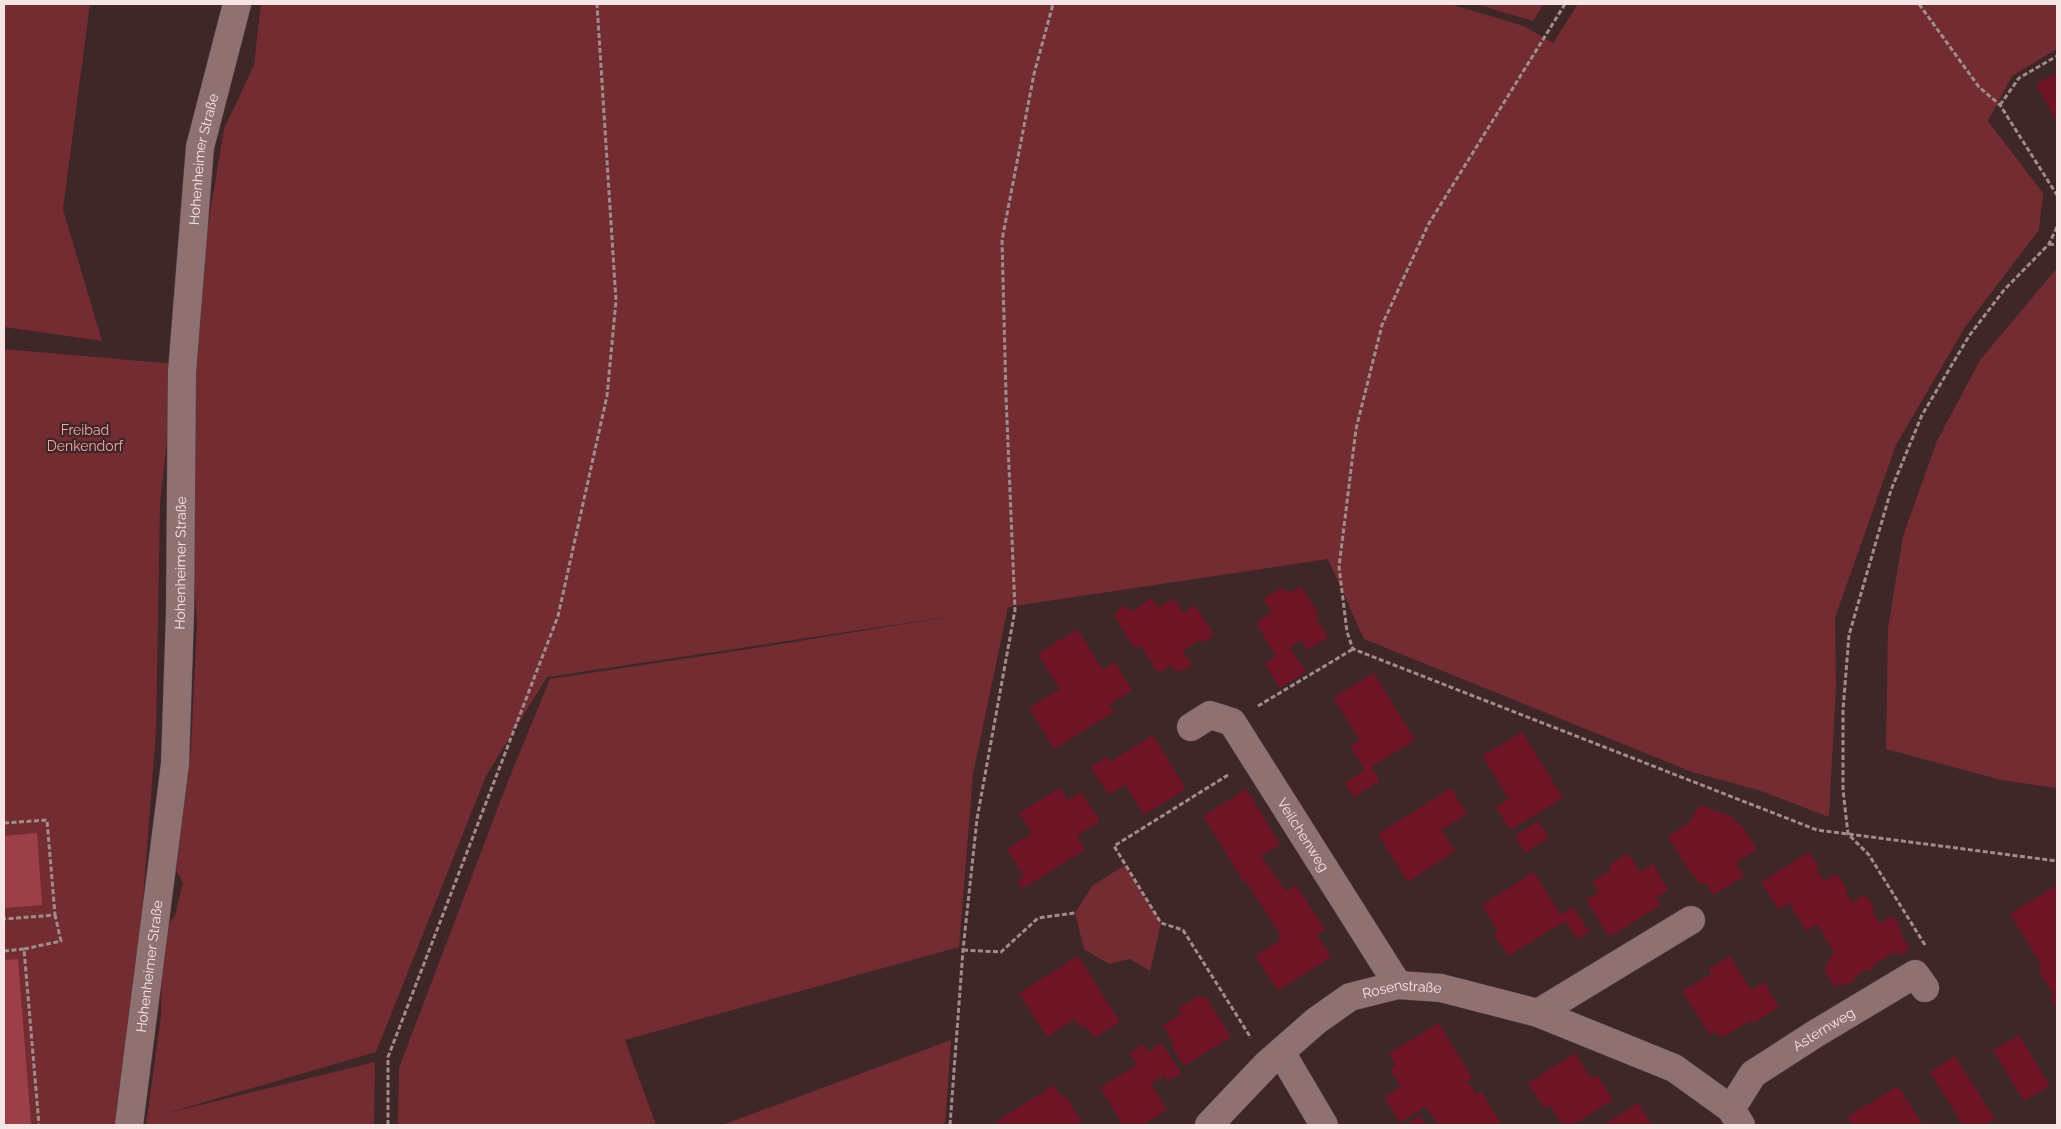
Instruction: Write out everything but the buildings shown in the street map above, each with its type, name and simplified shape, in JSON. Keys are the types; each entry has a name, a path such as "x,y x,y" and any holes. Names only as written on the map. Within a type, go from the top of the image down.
{"street":[{"name":"Hohenheimer Straße","path":"129,1125 175,764 180,613 182,372 200,147 237,4"},
{"path":"1191,727 1210,715 1232,722"},
{"name":"Veilchenweg","path":"1232,722 1398,985"},
{"path":"1538,1013 1690,920"},
{"name":"Asternweg","path":"1736,1117 1753,1074 1815,1034 1920,981"},
{"name":"Rosenstraße","path":"1209,1125 1274,1058 1316,1020 1350,997 1398,985 1441,988 1538,1013 1674,1068 1736,1117"},
{"path":"1274,1058 1324,1125"}],"path":[{"path":"388,1125 388,1057 558,616 607,396 616,301 597,4"},
{"path":"950,1125 963,950 977,819 1015,610 1002,240 1034,74 1053,4"},
{"path":"1566,4 1428,225 1382,325 1356,429 1339,567 1347,632 1354,649 1817,830 2057,862"},
{"path":"1919,4 1980,87 2000,105 2057,195"},
{"path":"2000,105 2019,78 2057,56"},
{"path":"1920,981 1936,961 1869,855 1848,834 1843,790 1844,710 1849,635 1891,490 1922,415 1968,336 2004,290 2048,244 2057,226"},
{"path":"2048,244 2057,245"},
{"path":"1232,722 1354,649"},
{"path":"1254,759 1114,846 1161,923 1183,930 1274,1058"},
{"path":"4,823 47,820 55,915 61,940 24,949 4,951"},
{"path":"963,950 1001,952 1038,918 1075,913"},
{"path":"4,919 55,915"},
{"path":"24,949 39,1125"}],"green space":[{"path":"4,4 90,4 63,209 102,341 4,327"},
{"path":"261,4 1450,4 1524,26 1553,43 1578,4 2057,4 2057,49 2012,76 1988,121 2043,193 2039,230 1965,327 1896,445 1835,618 1836,685 1829,817 1758,790 1692,772 1364,639 1328,559 1008,607 973,774 959,947 625,1040 656,1125 398,1125 399,1068 508,781 550,679 953,616 547,677 486,776 376,1052 164,1114 375,1062 374,1125 146,1125 161,1016 162,931 175,916 183,883 175,868 191,748 197,624 188,482 196,296 224,129 254,65"},
{"path":"1476,4 1544,4 1533,21"},
{"path":"2057,268 2057,788 2001,780 1886,749 1888,628 1903,536 1937,441 1980,360"},
{"name":"Freibad Denkendorf","path":"4,349 175,364 160,504 156,730 126,1125 4,1125"},
{"path":"1125,865 1161,923 1150,971 1130,959 1109,964 1084,949 1075,913 1092,886"},
{"path":"951,1040 945,1125 722,1125"}],"shaded area":[{"path":"37,833 42,905 4,908 4,836"},
{"path":"18,959 31,1125 4,1125 4,960"}]}
